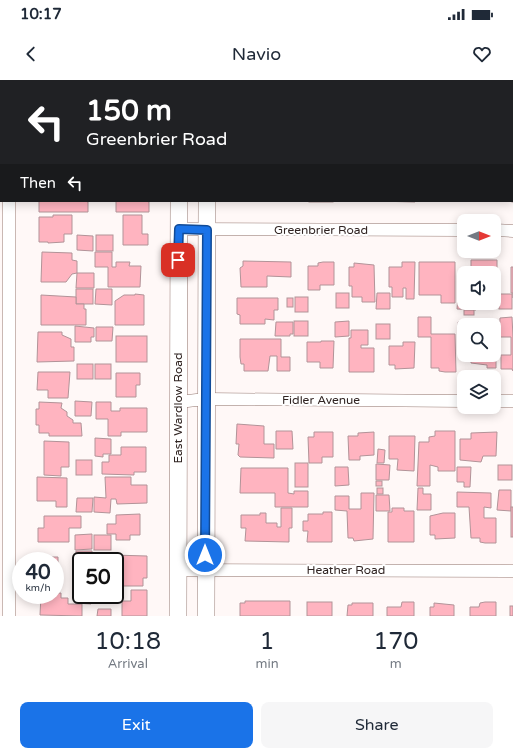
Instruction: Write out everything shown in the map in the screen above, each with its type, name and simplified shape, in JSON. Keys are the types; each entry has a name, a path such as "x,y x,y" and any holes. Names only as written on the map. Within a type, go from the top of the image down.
{"main road":[{"name":"East Wardlow Road","path":"178,616 179,202"},
{"path":"206,616 207,202"}],"street":[{"path":"8,202 9,616"},
{"name":"Greenbrier Road","path":"179,229 457,230"},
{"path":"501,230 513,231"},
{"name":"Fidler Avenue","path":"178,402 206,399 457,401"},
{"path":"501,401 513,401"},
{"name":"Heather Road","path":"178,570 513,571"}],"building":[{"path":"39,202 88,202 88,212 39,212"},
{"path":"116,202 149,202 149,212 116,212"},
{"path":"53,215 72,215 72,234 64,234 64,242 39,242 39,217 53,217"},
{"path":"123,215 142,215 142,234 148,234 148,245 123,245"},
{"path":"77,235 93,236 93,251 77,250"},
{"path":"96,235 113,235 113,251 96,251"},
{"path":"42,252 72,253 72,260 77,261 77,273 72,274 66,282 41,282"},
{"path":"95,252 112,252 112,267 116,267 116,262 130,262 129,266 141,266 140,287 108,287 108,267 95,267"},
{"path":"471,260 497,260 497,266 471,266"},
{"path":"243,261 291,262 291,277 267,276 267,287 241,287 240,268 243,266"},
{"path":"334,262 334,285 320,285 320,290 308,290 308,266 318,266 318,263"},
{"path":"402,262 415,262 414,299 406,299 406,288 403,288 403,297 392,297 392,287 389,287 389,267 402,267"},
{"path":"419,262 455,262 455,303 441,303 441,295 419,295"},
{"path":"354,263 374,265 375,302 362,302 362,297 352,297 352,286 349,286 349,267 354,267"},
{"path":"511,267 513,267 513,293 511,293"},
{"path":"77,273 94,273 94,288 76,288"},
{"path":"76,289 93,289 93,304 76,304"},
{"path":"96,289 112,289 112,305 95,304"},
{"path":"336,293 349,293 349,308 336,308"},
{"path":"377,293 390,293 390,309 376,309"},
{"path":"501,294 512,294 512,309 501,309"},
{"path":"41,295 76,297 76,304 84,304 84,309 86,309 86,325 41,325"},
{"path":"124,295 144,295 144,325 115,325 115,301"},
{"path":"295,297 308,297 308,312 295,312"},
{"path":"237,298 278,298 278,310 274,310 274,320 265,319 265,324 240,324 240,315 237,314"},
{"path":"287,298 293,298 293,307 287,307"},
{"path":"464,310 474,310 474,315 464,315"},
{"path":"418,317 431,317 431,334 455,334 456,372 445,372 439,371 439,368 431,368 431,337 418,337"},
{"path":"512,317 513,371 512,369 501,369 501,355 511,355 511,337 501,337 500,318"},
{"path":"294,321 308,321 308,336 294,336"},
{"path":"349,321 349,336 335,337 335,322"},
{"path":"276,322 293,322 293,334 290,334 290,336 275,336"},
{"path":"376,324 390,324 390,339 376,339"},
{"path":"75,326 94,328 94,337 91,337 91,342 75,342"},
{"path":"96,327 113,327 112,341 96,341"},
{"path":"351,330 368,330 368,345 361,345 361,348 374,348 374,372 349,372 349,338 351,338"},
{"path":"38,332 62,332 62,335 71,339 71,347 74,347 74,361 37,362"},
{"path":"116,336 147,336 147,362 116,362"},
{"path":"240,339 281,339 281,357 290,357 290,371 277,371 277,356 270,356 268,371 244,371 244,364 241,364 240,357"},
{"path":"334,341 333,368 320,368 320,362 307,362 307,342"},
{"path":"403,342 415,342 414,368 395,369 395,365 389,365 389,346 403,346"},
{"path":"496,362 496,368 487,368 487,365 471,363"},
{"path":"77,364 93,364 93,379 77,379"},
{"path":"95,364 111,364 111,379 95,379"},
{"path":"38,372 70,372 68,398 48,398 48,390 37,390"},
{"path":"116,373 140,373 140,385 136,385 136,397 116,397"},
{"path":"75,401 92,402 91,416 75,416"},
{"path":"39,402 62,403 61,408 67,412 67,416 73,420 73,423 81,423 82,436 49,436 49,433 39,433 39,425 36,425 36,409 39,409"},
{"path":"96,402 111,402 111,411 120,411 120,408 147,408 147,432 121,432 121,436 108,436 108,419 96,419"},
{"path":"237,424 264,426 264,444 274,444 274,458 240,457 238,455 239,444 236,444"},
{"path":"276,431 292,431 293,449 276,449"},
{"path":"435,431 455,431 455,471 438,471 438,467 430,465 430,486 417,486 419,442 429,442 429,437 435,436"},
{"path":"314,432 333,432 333,457 322,457 322,463 309,463 308,437 314,437"},
{"path":"374,432 374,455 360,456 360,460 349,460 348,436 358,436 358,433"},
{"path":"497,432 496,456 483,456 481,462 460,460 460,439 471,439 471,433"},
{"path":"389,436 415,436 414,471 397,470 398,459 389,459"},
{"path":"95,438 111,439 111,454 103,454 103,457 95,456"},
{"path":"44,441 69,442 69,467 61,467 61,476 44,475"},
{"path":"121,447 146,447 146,472 134,472 134,475 102,474 102,462 109,462 109,455 121,455"},
{"path":"378,449 385,450 384,463 377,463"},
{"path":"76,460 92,460 92,475 76,475"},
{"path":"295,463 308,463 308,487 295,487"},
{"path":"376,464 390,465 389,480 376,480"},
{"path":"498,465 512,465 512,480 498,480"},
{"path":"335,467 348,467 349,485 335,486"},
{"path":"457,467 471,467 470,487 464,487 464,482 457,482"},
{"path":"241,468 288,468 288,493 294,494 294,491 308,491 308,507 275,507 275,493 240,493"},
{"path":"37,477 67,478 67,507 56,507 56,501 37,501"},
{"path":"105,477 131,477 131,485 147,485 147,503 117,504 116,499 111,499 110,513 94,512 94,497 106,498"},
{"path":"376,481 382,481 382,486 376,486"},
{"path":"377,488 383,488 383,494 377,494"},
{"path":"418,488 423,488 423,494 431,494 431,510 417,510"},
{"path":"499,490 511,490 511,511 497,510"},
{"path":"457,492 491,493 491,508 484,507 484,518 496,518 496,543 480,542 480,538 471,538 469,507 457,507"},
{"path":"361,493 374,493 373,539 354,541 353,538 348,538 347,511 335,510 335,496 349,496 349,509 361,509"},
{"path":"376,495 389,495 390,511 376,511"},
{"path":"77,498 93,498 92,512 76,512"},
{"path":"511,507 513,507 513,537 511,537"},
{"path":"281,508 292,508 292,528 289,528 289,542 245,541 246,528 241,528 241,515 260,515 260,513 266,513 266,523 277,523 277,527 281,527"},
{"path":"392,508 404,508 404,511 414,511 414,542 388,542 388,512 392,512"},
{"path":"323,512 332,512 332,542 307,542 308,531 303,531 303,521 308,521 308,514 323,514"},
{"path":"443,513 455,513 455,538 435,539 435,535 430,535 430,516"},
{"path":"140,514 140,535 130,535 130,540 116,540 116,534 107,534 107,524 116,524 116,515"},
{"path":"44,516 81,516 81,528 69,528 69,542 38,542 38,528 44,528"},
{"path":"92,534 92,549 75,550 75,535"},
{"path":"94,535 111,535 111,550 94,550"},
{"path":"76,551 92,551 92,552"},
{"path":"124,555 147,556 147,578 143,578 143,586 124,586"},
{"path":"131,590 147,590 147,616 122,616 122,604 124,604 124,601 131,601"},
{"path":"64,598 68,598 68,604 82,604 82,616 40,615 41,604 64,604"},
{"path":"245,601 290,601 290,616 240,616 240,603 245,603"},
{"path":"307,602 332,602 332,616 307,616"},
{"path":"402,602 414,602 414,616 387,616 387,607 401,607"},
{"path":"496,602 496,616 470,616 470,607 479,607 480,603"},
{"path":"352,603 373,603 373,616 347,616 348,605 352,605"},
{"path":"434,603 454,605 454,616 430,616 430,607 434,607"},
{"path":"510,606 513,606 513,616 510,616"},
{"path":"98,609 111,609 111,616 97,616"}],"route":[{"path":"178,260 179,229 207,230 205,555"}]}
